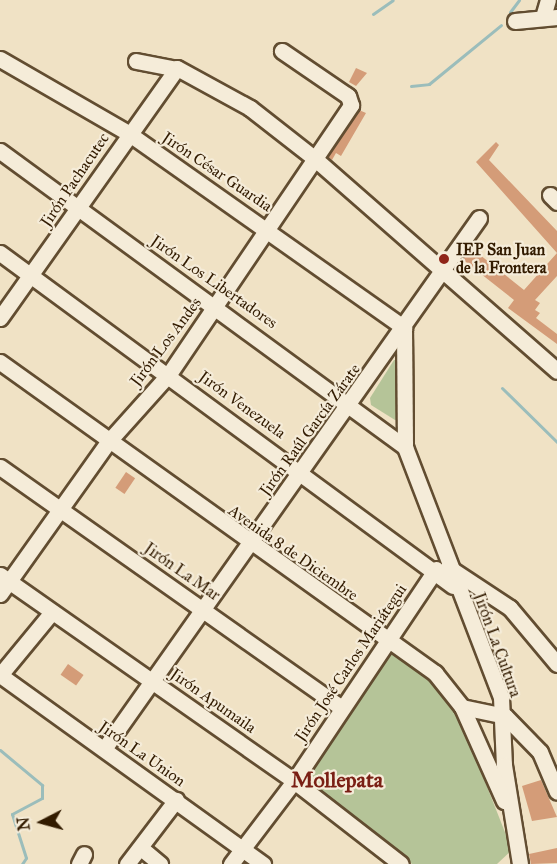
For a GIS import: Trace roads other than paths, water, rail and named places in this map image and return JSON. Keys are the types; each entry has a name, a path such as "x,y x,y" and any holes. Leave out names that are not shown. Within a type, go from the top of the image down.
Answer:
{"street":[{"path":"515,21 550,17 548,0"},
{"name":"Jirón Los Andes","path":"0,594 5,579 61,511 108,442 169,374 351,105 348,96 282,51"},
{"name":"Jirón César Guardia","path":"0,59 128,133 269,229 404,328"},
{"path":"136,61 177,68 250,108 314,158 557,371"},
{"name":"Jirón Pachacutec","path":"0,318 32,276 128,133 177,68"},
{"name":"Jirón Los Libertadores","path":"0,151 353,404 405,447"},
{"name":"Jirón Raúl García Zárate","path":"104,749 155,682 250,544 353,404 442,269 479,218"},
{"name":"Jirón Venezuela","path":"0,253 304,472 442,568 510,608 557,664"},
{"path":"404,328 405,447"},
{"name":"Avenida 8 de Diciembre","path":"0,362 250,544 435,674 462,707 512,817"},
{"name":"Jirón La Cultura","path":"405,447 442,568 459,592 501,697 514,861"},
{"name":"Jirón La Mar","path":"0,467 342,708"},
{"name":"Jirón José Carlos Mariátegui","path":"231,864 294,781 342,708 442,568"},
{"name":"Jirón Apumaila","path":"5,579 294,781 401,864"},
{"path":"0,675 52,612"},
{"name":"Jirón La Union","path":"0,675 263,864"},
{"path":"462,707 502,714 540,752 557,792"},
{"path":"127,864 176,800"},
{"path":"141,848 160,864"}],"waterway":[{"path":"373,14 393,0"},
{"path":"510,12 519,0"},
{"path":"411,86 429,84 501,25"},
{"path":"502,388 557,442"},
{"path":"0,750 42,785 42,798 12,814 26,858 22,864"}],"place":[{"name":"IEP San Juan de la Frontera","path":"444,259"}],"district":[{"name":"Mollepata","path":"337,780"}]}
